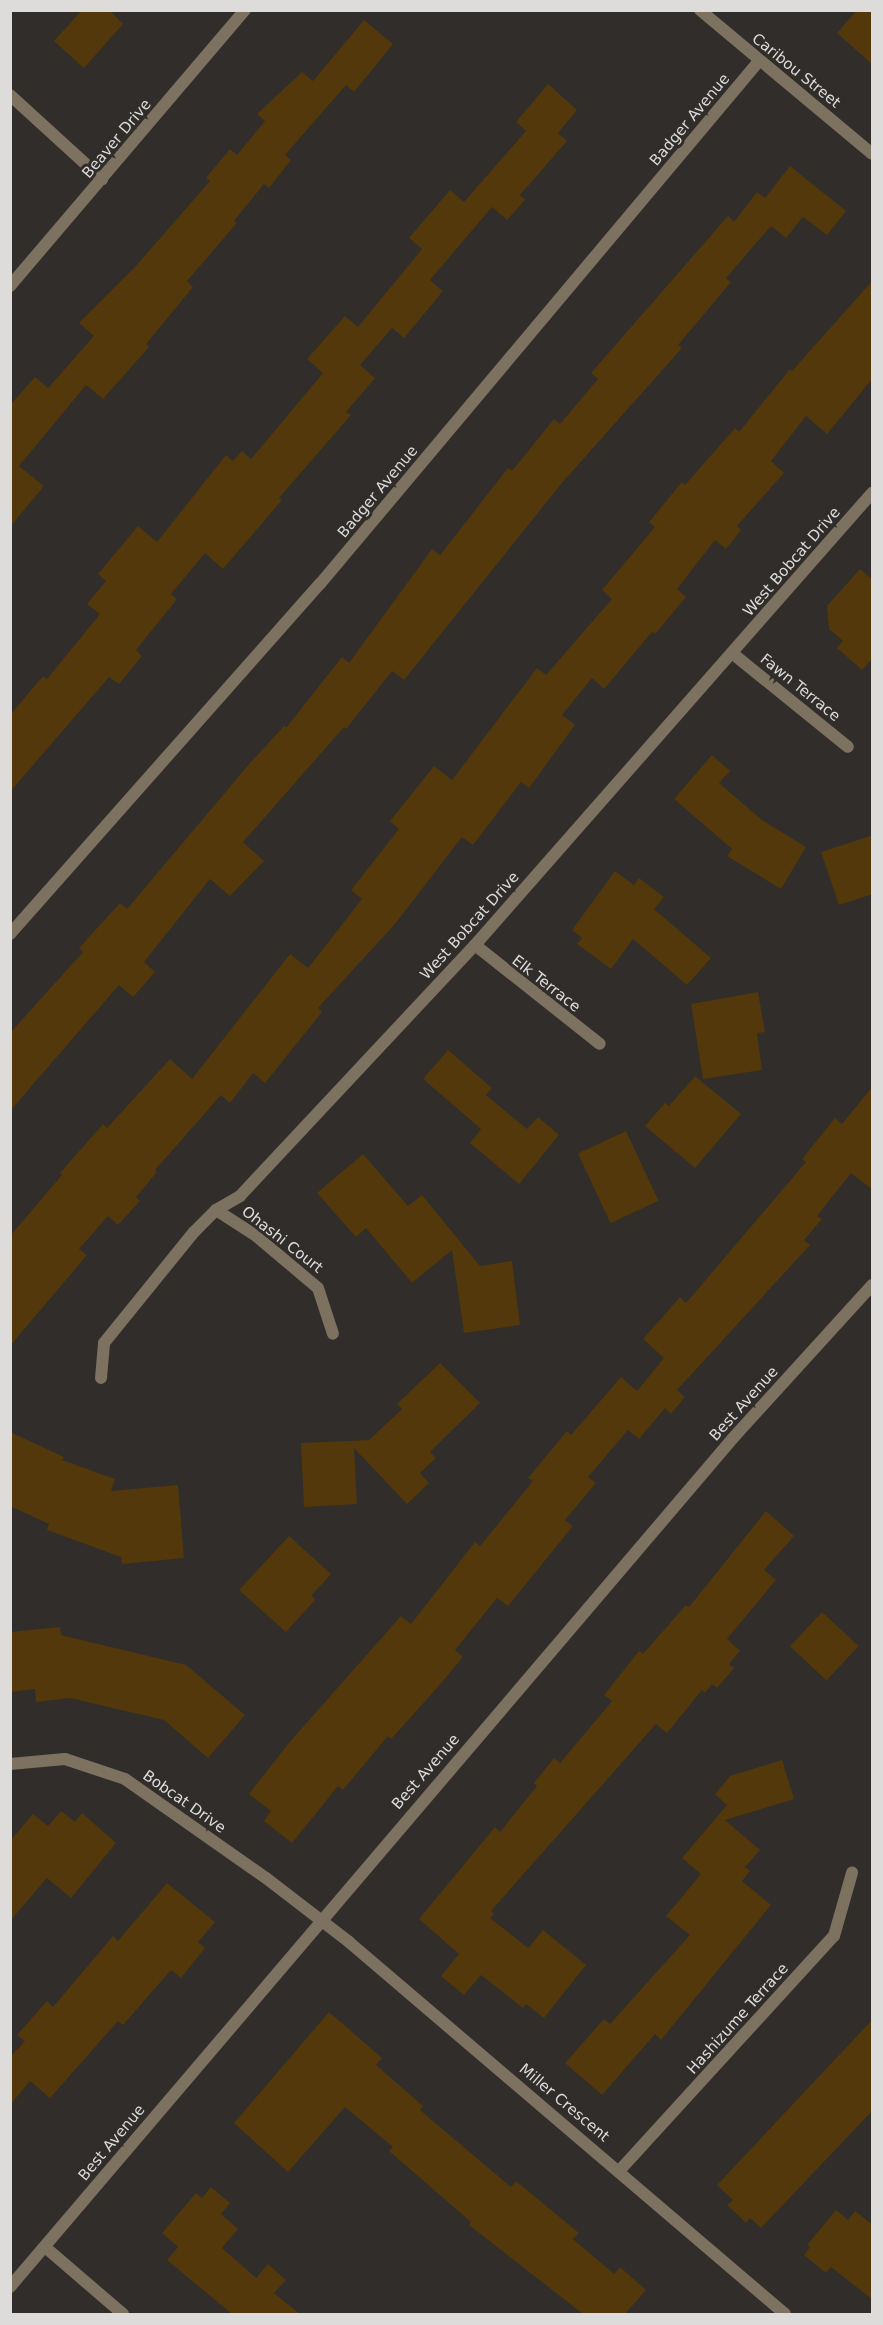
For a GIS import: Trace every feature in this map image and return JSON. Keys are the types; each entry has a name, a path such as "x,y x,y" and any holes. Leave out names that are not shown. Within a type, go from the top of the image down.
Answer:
{"street":[{"name":"Beaver Drive","path":"10,286 244,10"},
{"name":"Caribou Street","path":"700,10 873,154"},
{"name":"Badger Avenue","path":"10,934 320,584 759,61"},
{"path":"10,95 102,179"},
{"name":"West Bobcat Drive","path":"101,1378 104,1343 216,1210 240,1196 475,945 873,493"},
{"name":"Fawn Terrace","path":"732,653 848,747"},
{"name":"Elk Terrace","path":"475,945 600,1044"},
{"name":"Ohashi Court","path":"216,1210 255,1235 318,1288 333,1334"},
{"name":"Best Avenue","path":"10,2287 320,1919 733,1438 873,1285"},
{"name":"Bobcat Drive","path":"10,1764 65,1759 124,1779 320,1919"},
{"name":"Hashizume Terrace","path":"620,2170 834,1936 852,1873"},
{"name":"Miller Crescent","path":"320,1919 620,2170 785,2314"},
{"path":"45,2247 123,2314"}],"building":[{"path":"82,10 109,10 123,24 84,68 54,41"},
{"path":"857,10 873,10 873,65 837,33"},
{"path":"364,20 393,44 354,92 346,85 285,155 291,160 269,188 264,184 234,221 237,223 187,281 193,287 146,344 149,347 103,399 86,385 19,466 44,486 10,527 10,405 35,377 48,388 94,336 79,323 135,267 210,181 206,178 230,149 237,155 265,121 257,114 302,72 313,81"},
{"path":"548,84 577,110 558,133 567,141 520,195 525,200 507,220 492,207 430,280 443,291 404,338 392,328 360,365 375,378 346,412 351,415 279,498 282,500 223,569 205,553 171,594 177,599 136,650 142,656 119,684 109,677 10,792 10,715 43,676 47,679 100,614 87,604 106,581 98,574 138,526 157,542 226,455 233,461 242,451 251,459 323,373 307,359 345,316 358,327 422,249 409,238 450,190 464,202 526,131 516,122"},
{"path":"790,166 846,211 827,235 803,217 786,238 771,226 726,278 731,282 678,345 682,348 561,484 404,680 392,671 346,729 344,727 243,842 264,861 230,896 210,879 144,962 155,972 133,997 119,985 10,1111 10,1033 83,952 79,948 120,903 127,909 250,763 284,726 286,728 342,657 349,663 432,549 440,555 508,468 512,471 554,419 560,424 598,379 591,373 728,216 734,222 757,192 765,198"},
{"path":"873,280 873,378 827,434 806,416 771,461 784,473 737,526 741,530 726,549 715,540 677,589 686,597 655,634 652,632 604,689 592,678 562,715 575,725 529,788 521,782 473,845 462,837 395,924 318,1008 322,1012 265,1083 253,1073 230,1103 221,1095 155,1170 157,1172 136,1197 140,1201 118,1225 108,1216 79,1249 87,1255 10,1346 10,1236 62,1175 60,1173 103,1124 107,1128 170,1059 192,1079 290,954 308,968 362,899 351,890 399,829 390,821 434,766 452,780 537,668 546,675 612,599 602,590 655,527 649,522 682,482 685,485 735,428 739,432 790,369 792,371"},
{"path":"860,569 873,580 873,658 862,670 837,648 843,641 829,629 827,606"},
{"path":"712,755 730,771 719,783 762,820 806,847 781,889 727,856 732,849 674,799"},
{"path":"873,835 873,894 839,905 821,852"},
{"path":"615,871 634,885 639,878 664,897 654,909 711,958 687,985 633,939 611,969 577,944 582,938 572,930"},
{"path":"758,992 765,1032 757,1033 762,1070 703,1079 691,1004"},
{"path":"448,1050 492,1088 486,1095 527,1129 538,1117 559,1135 519,1184 470,1143 481,1129 423,1079"},
{"path":"695,1076 741,1114 695,1168 645,1126 665,1103 669,1106"},
{"path":"873,1086 873,1190 851,1173 817,1216 822,1219 804,1240 810,1245 677,1390 685,1397 671,1414 665,1408 639,1439 628,1430 588,1477 596,1483 565,1520 573,1526 508,1606 497,1598 455,1650 463,1657 438,1687 391,1739 388,1736 343,1790 338,1786 292,1843 264,1821 271,1811 249,1794 288,1744 401,1616 411,1624 475,1542 480,1546 533,1481 528,1478 567,1431 571,1435 621,1377 637,1391 664,1358 643,1339 680,1297 686,1303 806,1162 802,1159 835,1118 842,1124"},
{"path":"626,1131 659,1201 611,1223 578,1153"},
{"path":"363,1154 408,1206 422,1195 480,1266 512,1261 520,1325 464,1333 452,1250 412,1283 366,1228 356,1237 317,1193"},
{"path":"440,1363 480,1403 430,1452 436,1458 420,1473 429,1483 407,1504 354,1448 357,1504 304,1507 301,1443 369,1440 402,1409 397,1404"},
{"path":"10,1432 64,1457 62,1460 115,1479 111,1491 178,1485 184,1558 122,1564 121,1557 47,1530 49,1524 10,1506"},
{"path":"766,1511 794,1536 764,1570 776,1580 727,1639 740,1651 729,1664 734,1668 717,1688 712,1684 705,1693 702,1690 667,1733 656,1724 491,1911 494,1914 490,1918 528,1948 543,1930 586,1965 544,2018 526,2004 523,2008 481,1975 464,1995 441,1976 459,1954 419,1919 495,1827 500,1832 537,1786 534,1783 554,1758 560,1763 612,1701 604,1695 639,1651 643,1654 686,1605 689,1607"},
{"path":"289,1536 331,1574 312,1595 315,1600 286,1632 239,1590"},
{"path":"822,1612 859,1646 827,1680 790,1646"},
{"path":"60,1627 61,1635 186,1665 245,1715 208,1758 164,1720 70,1698 36,1702 35,1689 10,1692 10,1632"},
{"path":"782,1760 794,1799 725,1820 760,1850 745,1867 750,1871 742,1881 771,1905 661,2040 655,2034 602,2095 565,2063 604,2019 610,2024 690,1935 666,1916 701,1874 682,1858 727,1805 715,1794 730,1776"},
{"path":"61,1811 75,1822 82,1813 116,1843 71,1898 47,1878 10,1921 10,1841 33,1814 48,1826"},
{"path":"167,1883 215,1922 198,1942 205,1948 181,1978 171,1970 123,2025 118,2021 50,2098 30,2081 10,2105 10,2057 25,2041 17,2035 47,2001 53,2007 113,1936 118,1941"},
{"path":"329,2012 382,2058 376,2065 423,2106 420,2110 511,2187 516,2181 579,2233 573,2239 614,2274 620,2267 646,2290 625,2314 583,2314 469,2225 471,2222 389,2151 393,2147 345,2107 288,2172 234,2123"},
{"path":"873,2019 873,2110 761,2228 750,2218 746,2223 727,2205 733,2200 717,2185"},
{"path":"211,2187 230,2203 221,2214 238,2229 222,2248 256,2278 268,2264 286,2280 274,2293 300,2314 232,2314 167,2260 178,2247 162,2233 196,2193 202,2198"},
{"path":"836,2210 848,2220 855,2211 873,2225 873,2300 831,2267 826,2273 804,2255 810,2247 807,2245"}]}
